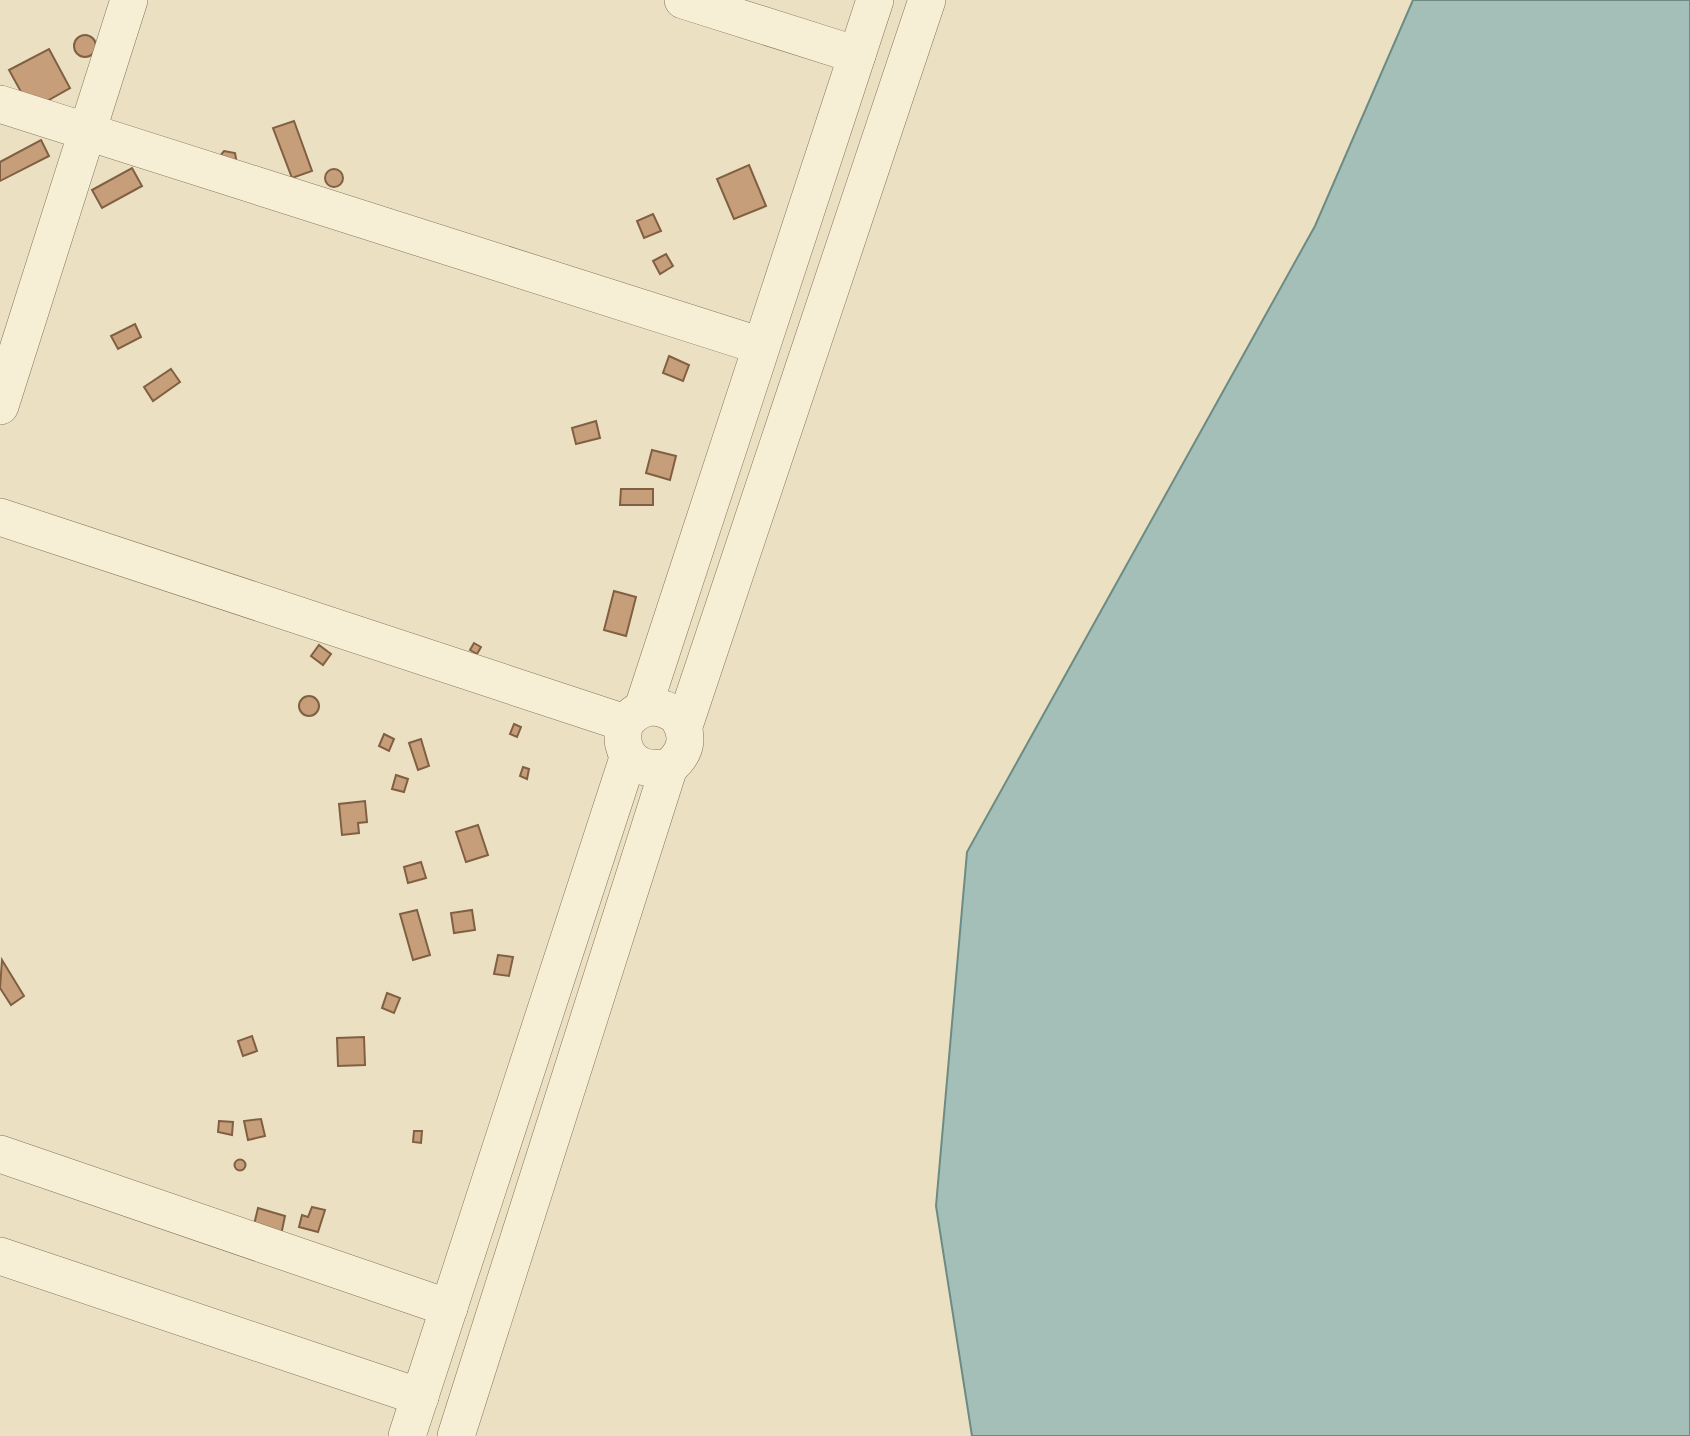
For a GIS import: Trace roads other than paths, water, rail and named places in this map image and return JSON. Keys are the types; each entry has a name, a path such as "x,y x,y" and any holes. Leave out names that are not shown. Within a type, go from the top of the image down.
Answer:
{"street":[{"path":"0,406 128,0"},
{"path":"683,0 857,55"},
{"path":"407,1436 632,730 875,0"},
{"path":"457,1436 669,767 684,750 684,726 927,0"},
{"path":"0,104 761,346"},
{"path":"0,517 632,730"},
{"path":"632,730 655,706 667,709 684,726"},
{"path":"632,730 639,767 654,771 669,767"},
{"path":"0,1154 449,1308"},
{"path":"0,1256 420,1397"}],"water":[{"path":"1413,0 1690,0 1690,1436 972,1436 936,1206 967,852 1315,226"}]}
